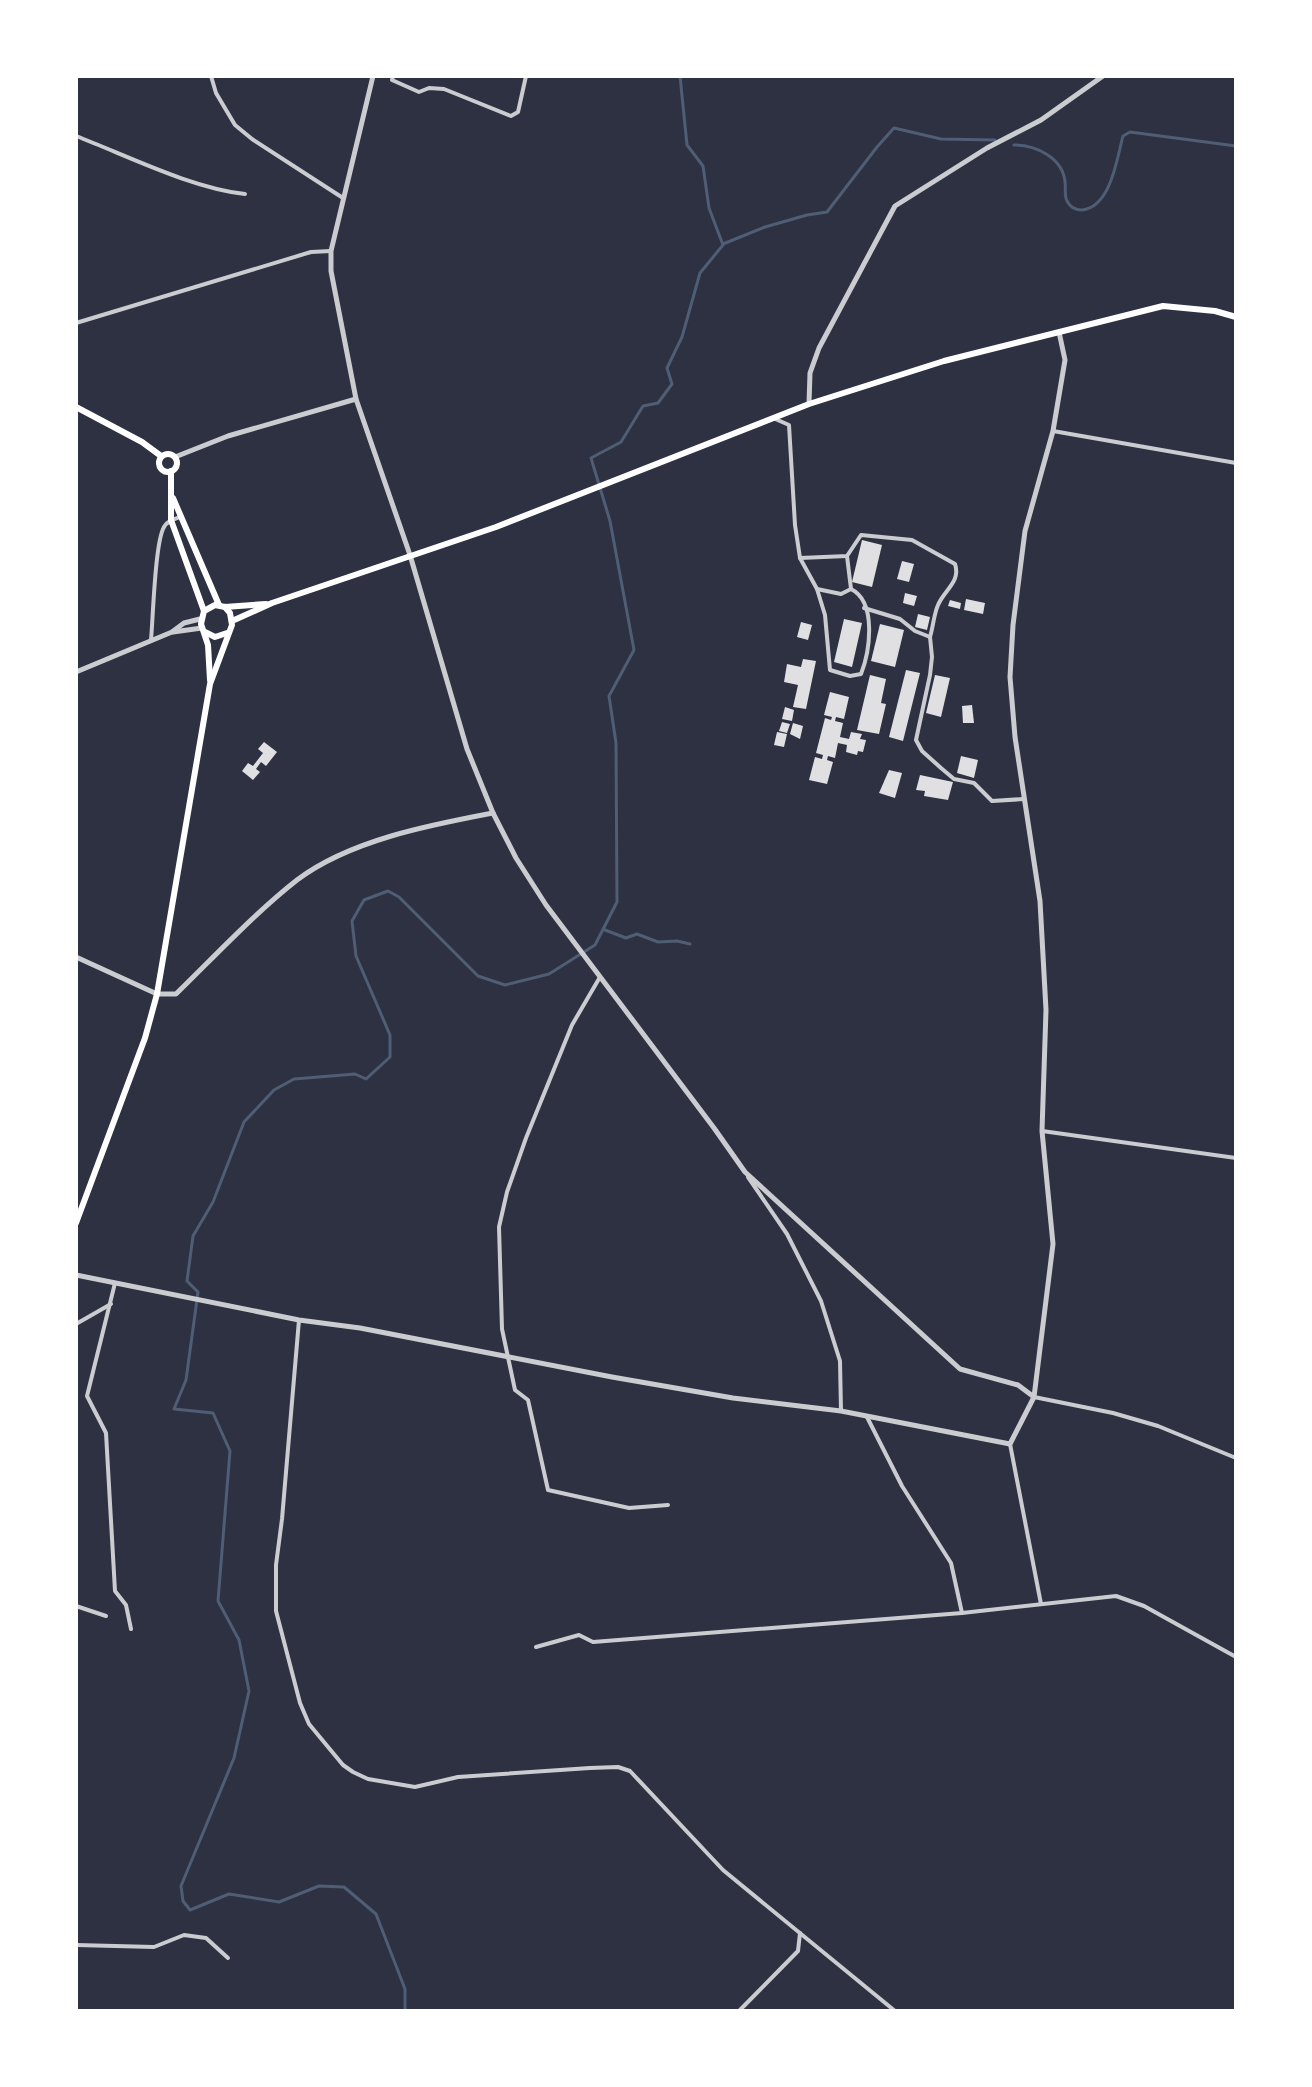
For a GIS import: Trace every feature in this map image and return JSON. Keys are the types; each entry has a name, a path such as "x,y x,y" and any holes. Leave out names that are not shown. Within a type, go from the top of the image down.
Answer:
{"main road":[{"path":"232,621 272,603 496,527 809,404 944,361 1163,306 1215,311 1236,317"},
{"path":"76,407 142,442 161,456"},
{"path":"169,453 175,457 177,464 171,471 160,468 161,456 169,453"},
{"path":"171,471 171,520 204,611"},
{"path":"173,498 192,545 232,621 210,684"},
{"path":"181,548 192,545"},
{"path":"76,1223 145,1038 157,994 210,684 210,657 200,619 211,606 272,603"},
{"path":"204,630 215,637 229,631"}],"street":[{"path":"211,76 216,93 235,125 344,199"},
{"path":"373,76 331,251 331,271 356,399 410,555 467,749 493,813 531,882 714,1128 787,1234 821,1301 840,1361 841,1411"},
{"path":"393,76 392,80 406,88 419,92 429,88 444,89 511,116 518,112 526,76"},
{"path":"809,404 810,373 819,348 895,206 987,148 1067,103 1103,76"},
{"path":"76,136 225,192 245,194"},
{"path":"76,323 311,252 331,251"},
{"path":"1041,1604 1010,1444 1034,1397 1053,1244 1042,1131 1046,1010 1040,901 1010,677 1025,531 1053,431 1065,360 1059,332"},
{"path":"175,457 228,436 356,399"},
{"path":"773,418 789,425 800,558 817,589 825,615 830,670 850,676 861,674 871,637 864,608 857,592 851,589"},
{"path":"1053,431 1236,463"},
{"path":"151,640 163,527 171,520 182,517"},
{"path":"851,589 847,556 861,535 912,540 955,564 955,580 937,605 930,637 930,675 916,740 922,751 954,779 974,783 992,801 1024,799"},
{"path":"800,558 847,556"},
{"path":"817,589 841,594 851,589"},
{"path":"864,608 900,619 915,631 930,637"},
{"path":"76,672 172,632 184,623 200,619"},
{"path":"172,632 204,630"},
{"path":"76,957 157,994 176,994 298,879 341,855 424,826 493,813"},
{"path":"600,977 572,1025 507,1192 499,1227 502,1329 515,1390 528,1400 548,1490 629,1508 668,1505"},
{"path":"1042,1131 1236,1158"},
{"path":"745,1172 960,1369 1018,1385 1034,1397 1113,1413 1158,1426 1236,1458"},
{"path":"76,1275 299,1320 360,1328 718,1395 841,1411 1010,1444"},
{"path":"115,1283 87,1396 106,1433 115,1591 126,1605 131,1629"},
{"path":"76,1324 111,1304"},
{"path":"299,1320 293,1412 276,1565 276,1611 300,1703 309,1724 343,1765 368,1779 415,1787 458,1777 618,1767 630,1771 723,1870 895,2011"},
{"path":"867,1417 902,1486 951,1563 962,1613"},
{"path":"536,1647 579,1635 593,1642 962,1613 1116,1596 1130,1600 1236,1657"},
{"path":"76,1606 106,1616"},
{"path":"739,2011 798,1951 800,1933"},
{"path":"76,1945 154,1947 184,1935 206,1938 228,1958"}],"building":[{"path":"862,540 882,545 872,587 852,582"},
{"path":"902,561 914,564 909,582 897,579"},
{"path":"905,593 917,596 914,606 903,603"},
{"path":"966,599 985,603 983,614 964,610"},
{"path":"950,600 961,603 960,609 948,606"},
{"path":"918,614 930,617 927,630 915,627"},
{"path":"844,619 862,623 852,667 834,662"},
{"path":"801,622 812,625 808,640 797,637"},
{"path":"880,624 904,630 895,667 871,661"},
{"path":"803,659 816,661 806,709 793,707 798,685 784,682 787,664 801,667"},
{"path":"906,670 920,673 903,741 889,737"},
{"path":"870,675 886,679 881,703 886,704 879,734 857,730"},
{"path":"935,675 950,678 941,717 926,713"},
{"path":"830,692 849,697 844,719 836,717 835,721 843,723 840,737 849,739 851,732 862,734 860,739 866,740 863,752 858,751 857,755 846,752 847,745 838,743 835,758 828,756 827,760 833,762 827,784 809,780 815,757 822,759 823,755 816,753 825,718 831,720 832,717 824,715"},
{"path":"972,705 974,723 963,723 962,706"},
{"path":"785,707 794,710 792,721 782,719"},
{"path":"782,722 790,724 787,733 779,731"},
{"path":"793,723 803,726 800,739 790,734"},
{"path":"777,732 787,734 784,747 774,745"},
{"path":"264,742 277,752 266,766 261,762 256,769 260,772 253,780 242,771 248,763 253,766 263,753 258,749"},
{"path":"961,756 978,760 974,778 957,773"},
{"path":"889,770 902,773 895,798 879,793"},
{"path":"920,775 953,782 948,800 924,796 925,791 916,790"}],"waterway":[{"path":"405,2011 405,1989 376,1914 344,1887 319,1886 279,1902 229,1894 190,1910 183,1901 181,1886 234,1758 249,1691 239,1640 218,1601 230,1451 213,1413 174,1409 186,1380 198,1292 187,1281 193,1236 213,1202 244,1122 274,1090 294,1079 355,1074 366,1079 390,1057 390,1035 356,956 352,921 364,900 388,891 399,897 478,976 505,985 549,974 595,945 617,902 616,743 609,696 634,650 610,521 591,458 621,442 643,406 658,403 672,384 667,368 682,337 700,273 723,245 709,208 703,166 687,145 680,76"},
{"path":"723,244 765,227 827,212 894,128 941,139 995,140"},
{"path":"1014,145 1031,147 1054,160 1063,174 1067,201 1073,208 1082,210 1092,207 1106,191 1123,136 1130,132 1236,146"},
{"path":"605,930 626,938 637,934 658,942 690,944"}]}
